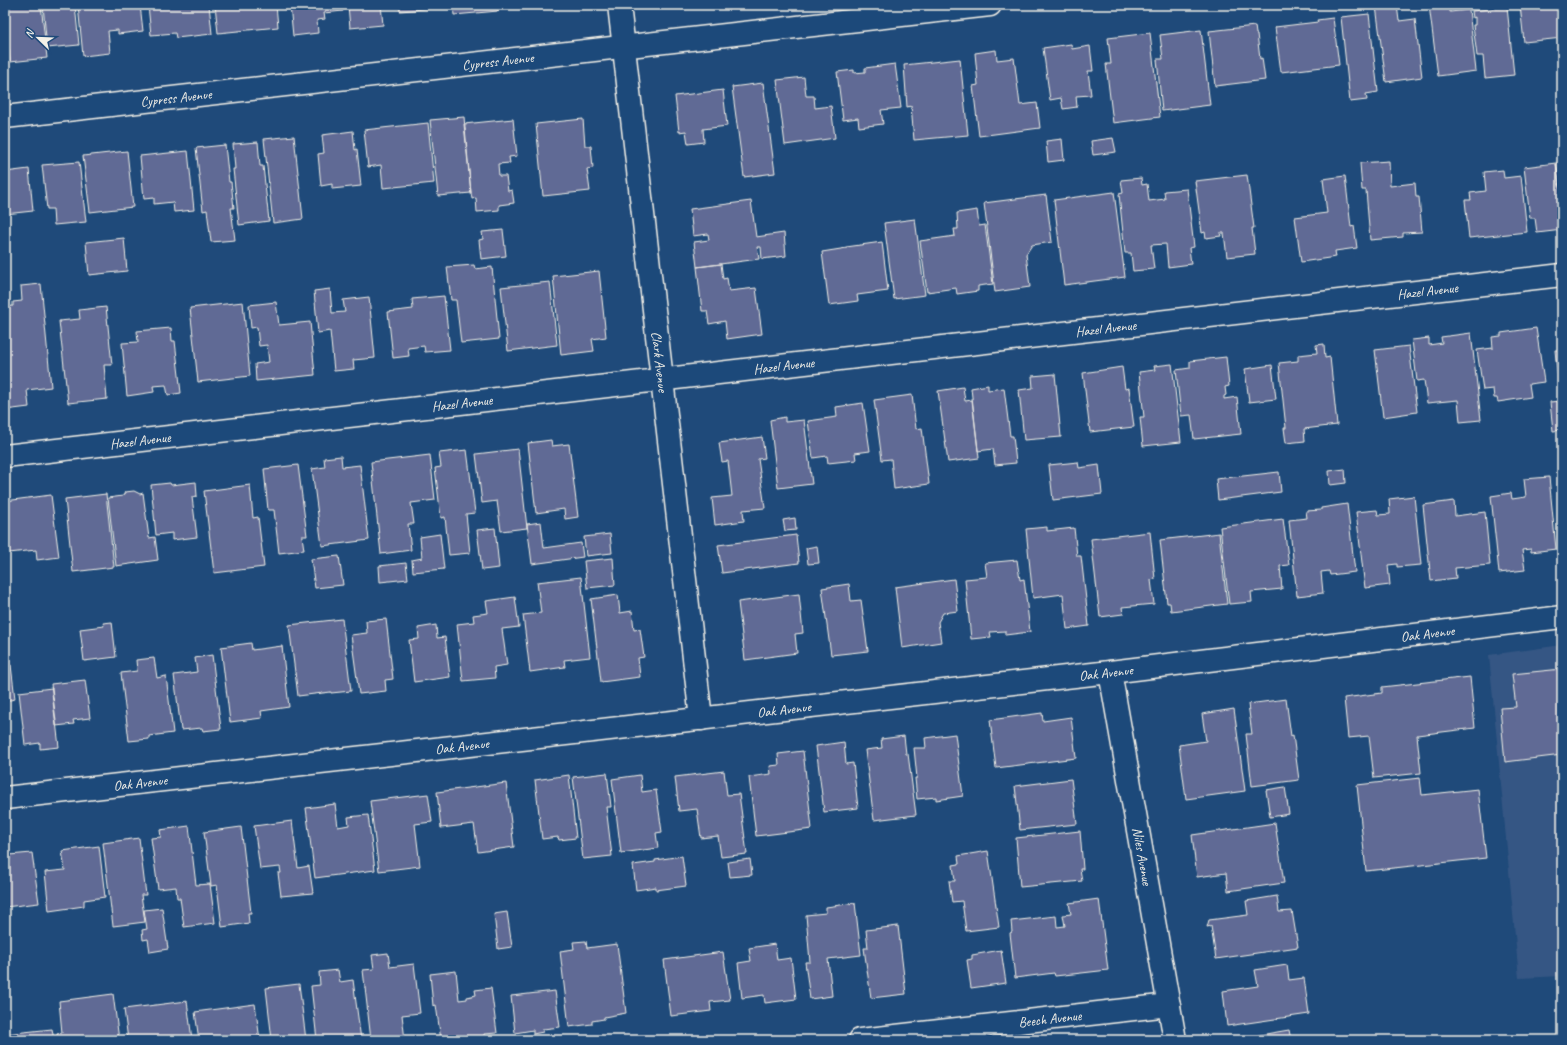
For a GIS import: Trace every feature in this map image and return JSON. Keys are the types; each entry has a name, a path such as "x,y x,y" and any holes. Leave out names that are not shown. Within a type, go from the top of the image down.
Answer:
{"street":[{"name":"Clark Avenue","path":"619,5 701,719"},
{"name":"Cypress Avenue","path":"5,117 990,5"},
{"name":"Hazel Avenue","path":"5,456 1562,275"},
{"name":"Oak Avenue","path":"5,798 1110,672 1562,617"},
{"name":"Niles Avenue","path":"1110,672 1175,1040"},
{"name":"Beech Avenue","path":"860,1040 1169,1005"}],"shaded area":[{"path":"1562,645 1562,976 1519,978 1489,655"}],"building":[{"path":"5,5 41,5 47,58 10,62 9,49 5,49"},
{"path":"43,5 75,5 79,45 47,48"},
{"path":"78,5 140,5 143,31 118,34 118,30 108,31 110,53 83,56"},
{"path":"148,5 209,5 212,34 176,38 175,33 151,35"},
{"path":"215,5 276,5 278,27 218,33"},
{"path":"290,5 343,5 343,11 324,13 325,19 317,20 318,33 293,36"},
{"path":"348,5 381,5 383,25 350,28"},
{"path":"399,5 437,5 437,8 400,11"},
{"path":"453,5 497,5 498,11 454,15"},
{"path":"1397,5 1399,21 1415,19 1422,77 1386,82 1376,6"},
{"path":"1429,5 1449,5 1450,12 1469,10 1476,71 1438,76"},
{"path":"1520,5 1559,5 1562,38 1524,42"},
{"path":"1507,7 1514,75 1485,78 1483,56 1477,56 1473,25 1475,25 1475,17 1473,18 1472,11"},
{"path":"1369,14 1378,92 1366,94 1367,100 1350,102 1341,17"},
{"path":"1333,18 1339,65 1281,72 1275,27 1318,22 1317,20"},
{"path":"1255,26 1265,80 1215,86 1209,31"},
{"path":"1201,30 1210,105 1162,111 1157,59 1163,59 1160,35"},
{"path":"1150,33 1160,117 1113,123 1106,64 1111,64 1108,38"},
{"path":"1071,44 1072,49 1090,46 1093,71 1088,71 1091,95 1076,96 1077,107 1063,109 1061,98 1050,100 1043,48"},
{"path":"996,50 997,60 1014,58 1020,105 1037,103 1040,128 979,136 973,86 978,85 975,53"},
{"path":"960,59 968,135 914,140 911,106 907,107 904,65"},
{"path":"895,64 901,108 881,110 883,124 859,127 858,118 843,120 837,72 854,70 854,73 865,72 865,68"},
{"path":"804,77 806,96 814,96 815,108 831,106 835,138 785,145 777,80"},
{"path":"763,83 775,173 744,177 732,87"},
{"path":"723,90 727,126 703,129 704,142 688,144 686,131 679,132 675,96"},
{"path":"464,117 471,193 438,196 430,120"},
{"path":"513,119 517,156 509,157 510,163 498,164 499,176 506,176 508,191 512,190 514,203 499,205 499,210 477,212 476,198 472,199 471,193 464,124"},
{"path":"583,119 585,146 591,146 593,168 587,169 590,191 543,196 536,124"},
{"path":"428,123 434,183 383,188 381,165 368,167 364,130"},
{"path":"353,131 355,150 357,149 361,186 332,189 332,184 321,186 318,154 324,153 322,135"},
{"path":"294,136 303,219 273,223 264,139"},
{"path":"1113,138 1116,152 1093,155 1091,141"},
{"path":"1062,139 1064,160 1048,162 1046,141"},
{"path":"258,142 260,166 263,166 269,221 239,225 233,169 235,169 233,144"},
{"path":"225,145 229,182 231,182 234,208 231,208 235,240 211,242 207,210 203,211 196,148"},
{"path":"127,151 133,207 90,212 83,156"},
{"path":"188,151 194,210 174,212 173,202 154,204 154,198 144,199 140,156"},
{"path":"1389,161 1390,186 1415,183 1416,197 1419,197 1422,232 1403,233 1403,237 1370,240 1366,190 1362,190 1360,163"},
{"path":"79,162 86,222 54,225 53,209 47,209 42,165"},
{"path":"1562,162 1562,208 1556,163"},
{"path":"1556,163 1562,208 1562,230 1537,233 1535,218 1530,218 1524,167"},
{"path":"29,169 33,211 5,214 5,172"},
{"path":"1503,170 1504,178 1521,176 1527,232 1469,238 1465,200 1471,200 1470,193 1486,191 1484,172"},
{"path":"1247,175 1254,228 1252,228 1255,254 1227,257 1224,233 1220,233 1221,236 1206,238 1205,232 1202,233 1195,181"},
{"path":"1345,176 1351,227 1354,226 1357,248 1335,251 1336,257 1301,262 1295,217 1327,213 1323,179"},
{"path":"1141,178 1142,185 1147,184 1149,201 1165,199 1164,191 1187,189 1194,247 1189,248 1191,264 1168,267 1166,244 1151,245 1154,269 1133,271 1131,253 1125,253 1119,194 1123,193 1121,180"},
{"path":"1114,192 1125,277 1064,285 1054,200"},
{"path":"1046,195 1052,242 1032,245 1026,254 1030,287 995,292 984,203"},
{"path":"751,201 756,237 784,233 786,256 762,259 761,247 757,247 759,259 697,267 694,242 709,240 708,234 693,236 690,209"},
{"path":"977,210 979,226 985,225 993,284 978,286 978,291 957,294 956,288 927,292 920,241 955,236 954,229 958,229 957,213"},
{"path":"915,219 925,295 894,299 884,223"},
{"path":"503,230 506,256 481,259 479,240 483,239 482,232"},
{"path":"124,238 127,271 89,275 86,242"},
{"path":"882,242 888,291 857,295 858,301 829,305 822,252"},
{"path":"721,264 723,279 727,278 729,291 756,288 762,334 727,339 725,321 709,324 707,311 702,311 697,267"},
{"path":"474,265 475,269 492,267 499,339 461,343 456,300 451,300 447,267"},
{"path":"599,271 606,337 592,339 594,351 561,355 553,276"},
{"path":"550,282 557,345 508,351 501,287"},
{"path":"41,284 51,387 27,390 29,407 5,410 5,307 13,306 13,302 22,301 21,286"},
{"path":"330,289 332,313 345,312 343,300 369,297 375,358 353,360 354,369 334,371 330,331 318,333 314,291"},
{"path":"444,296 450,350 425,352 424,346 408,348 409,356 393,358 388,312 413,309 412,299"},
{"path":"243,302 250,376 198,382 190,308"},
{"path":"276,302 279,325 310,322 315,375 256,381 255,364 269,362 267,345 259,346 257,327 251,328 249,305"},
{"path":"106,307 112,365 104,365 107,399 68,403 59,321 80,319 79,310"},
{"path":"171,328 172,341 175,341 181,393 168,395 166,385 153,386 154,392 127,396 122,343 138,342 137,331"},
{"path":"1536,328 1544,382 1529,384 1531,397 1498,402 1497,398 1494,398 1493,389 1483,390 1477,350 1493,348 1492,337 1501,336 1501,333"},
{"path":"1471,333 1481,420 1460,422 1458,400 1427,403 1424,380 1417,381 1412,340 1429,338 1429,345 1442,343 1441,337"},
{"path":"1324,344 1325,358 1330,357 1337,425 1304,429 1305,441 1286,443 1284,428 1286,428 1279,363 1298,361 1298,355 1317,353 1316,345"},
{"path":"1409,346 1417,412 1383,417 1375,350"},
{"path":"1555,350 1562,350 1562,430 1553,431 1550,402 1560,401"},
{"path":"1226,357 1229,386 1225,387 1226,395 1224,396 1224,399 1237,397 1241,434 1194,439 1191,415 1181,416 1176,370 1190,368 1190,361"},
{"path":"1172,364 1181,442 1143,446 1140,417 1144,417 1139,372 1155,370 1154,366"},
{"path":"1272,365 1276,399 1249,402 1245,369"},
{"path":"1122,367 1125,389 1129,388 1134,427 1090,432 1083,373"},
{"path":"1055,374 1061,437 1024,440 1019,390 1033,388 1032,376"},
{"path":"988,385 988,390 1004,388 1010,436 1013,436 1016,463 995,465 993,449 978,451 971,388"},
{"path":"963,387 965,401 972,400 979,458 948,462 938,391"},
{"path":"912,395 916,429 922,428 929,484 894,489 891,459 882,460 874,400"},
{"path":"863,403 870,451 855,453 856,460 828,463 827,456 813,458 808,421 837,417 836,407"},
{"path":"785,417 785,422 804,420 812,484 778,488 770,420"},
{"path":"762,437 765,458 758,459 765,508 743,510 744,521 715,525 712,498 732,496 728,461 722,462 719,443"},
{"path":"551,440 552,446 569,444 578,517 565,519 564,509 536,513 528,443"},
{"path":"518,449 527,528 501,531 497,501 482,503 476,454"},
{"path":"467,450 475,513 466,514 470,553 449,555 445,517 441,518 435,468 441,467 439,453"},
{"path":"430,455 435,500 411,503 414,524 408,524 411,550 381,554 371,462"},
{"path":"341,456 342,467 360,465 369,540 322,546 312,469 325,467 324,458"},
{"path":"1078,462 1079,468 1099,465 1102,494 1053,500 1049,465"},
{"path":"298,465 307,536 302,536 304,550 279,553 274,510 268,510 264,469"},
{"path":"1345,469 1346,483 1330,485 1329,471"},
{"path":"1279,472 1281,492 1218,500 1216,479"},
{"path":"1549,477 1556,549 1531,552 1531,549 1522,550 1525,570 1499,573 1491,496 1511,493 1512,499 1526,497 1524,479"},
{"path":"196,482 197,496 192,497 197,537 172,540 172,533 156,535 151,485 170,483 171,485"},
{"path":"250,485 253,518 258,517 264,567 214,573 204,491"},
{"path":"134,491 140,494 143,493 149,538 155,537 158,560 116,566 108,498 123,496 125,492"},
{"path":"106,494 114,567 73,572 65,499"},
{"path":"51,495 59,557 37,560 36,550 9,553 5,521 5,501"},
{"path":"1414,496 1421,565 1397,567 1397,564 1388,565 1390,585 1365,588 1356,512 1377,510 1378,515 1390,514 1389,499"},
{"path":"1454,501 1455,516 1485,512 1490,565 1455,568 1456,578 1431,581 1423,505"},
{"path":"1347,504 1355,572 1330,575 1329,571 1321,572 1323,593 1297,596 1289,520 1307,518 1306,511 1321,510 1321,508"},
{"path":"795,518 796,530 785,531 783,520"},
{"path":"1283,519 1289,565 1280,566 1282,589 1251,592 1252,602 1229,604 1220,527"},
{"path":"541,522 544,548 581,543 583,557 532,564 527,524"},
{"path":"1047,527 1047,531 1074,528 1077,556 1081,556 1089,626 1067,629 1063,594 1033,598 1026,529"},
{"path":"495,528 499,568 482,570 477,530"},
{"path":"1150,532 1155,579 1151,580 1154,604 1122,607 1123,614 1100,617 1091,539"},
{"path":"1219,533 1227,604 1171,611 1170,603 1167,603 1160,540"},
{"path":"440,534 444,569 413,572 412,560 422,558 420,537"},
{"path":"610,534 612,553 586,556 584,537"},
{"path":"796,535 799,563 722,573 718,545"},
{"path":"817,546 819,563 808,564 806,548"},
{"path":"339,556 343,585 315,588 311,559"},
{"path":"613,558 615,585 587,588 584,561"},
{"path":"1017,560 1020,580 1024,579 1030,632 1005,635 1005,631 990,632 991,637 971,639 965,579 987,577 985,563"},
{"path":"406,563 408,579 380,582 379,566"},
{"path":"581,577 590,657 564,660 565,667 530,672 523,615 541,613 537,582"},
{"path":"954,579 958,611 943,613 938,622 941,642 902,648 895,587"},
{"path":"849,584 851,601 861,600 868,651 831,655 822,588"},
{"path":"799,594 803,633 795,634 797,653 745,660 738,602"},
{"path":"618,595 620,613 632,611 634,630 640,629 644,657 638,658 640,677 601,682 591,599"},
{"path":"515,597 519,627 502,629 507,665 494,667 495,678 463,681 457,624 474,622 473,615 488,613 486,601"},
{"path":"342,619 351,691 298,696 289,625"},
{"path":"386,619 393,679 385,680 386,691 359,694 351,635 367,633 366,621"},
{"path":"112,622 116,657 84,661 80,629 104,626 103,623"},
{"path":"436,625 437,638 445,637 450,677 414,682 409,640 419,639 418,628"},
{"path":"251,643 252,650 282,646 289,707 261,711 262,718 230,722 221,647"},
{"path":"212,655 221,729 203,731 202,728 181,730 174,675 197,672 195,658"},
{"path":"154,658 157,678 166,676 173,733 149,736 149,739 129,741 121,673 137,671 136,660"},
{"path":"11,665 15,699 5,701 5,666"},
{"path":"1562,669 1562,755 1505,762 1500,708 1516,707 1512,674"},
{"path":"1470,677 1475,728 1417,735 1421,773 1374,778 1369,736 1348,738 1344,698 1382,693 1382,687"},
{"path":"85,680 90,718 73,720 74,724 56,726 51,684"},
{"path":"52,688 59,747 40,749 40,743 25,745 19,692"},
{"path":"1286,699 1291,736 1293,735 1299,780 1252,786 1246,734 1252,734 1248,704"},
{"path":"1234,709 1245,791 1186,799 1179,745 1206,741 1202,714"},
{"path":"1042,713 1043,721 1071,717 1076,758 996,768 990,720"},
{"path":"955,734 963,796 936,800 936,797 917,799 915,778 917,778 914,748 926,748 925,738"},
{"path":"904,736 906,754 908,754 916,815 874,820 865,750 882,748 881,739"},
{"path":"844,742 846,764 853,763 858,808 824,812 816,746"},
{"path":"803,751 812,829 756,836 749,777 771,774 770,766 779,765 778,754"},
{"path":"724,771 727,795 739,794 747,854 721,857 718,836 701,838 697,809 679,811 675,777"},
{"path":"607,773 611,807 606,807 612,856 583,859 573,777"},
{"path":"569,775 576,838 559,840 558,837 542,839 535,780"},
{"path":"640,775 642,792 656,790 662,832 656,833 658,848 621,853 612,779"},
{"path":"1420,778 1422,795 1478,789 1486,858 1366,871 1357,785"},
{"path":"1071,779 1077,824 1020,830 1015,786"},
{"path":"506,783 514,847 478,852 474,824 441,828 437,792"},
{"path":"1285,787 1289,814 1270,817 1266,790"},
{"path":"428,794 432,822 415,824 420,866 379,871 370,801"},
{"path":"335,804 338,827 349,825 348,817 368,815 375,870 315,878 306,808"},
{"path":"292,821 298,868 309,866 313,893 281,896 278,873 281,873 280,867 260,869 254,826"},
{"path":"1275,823 1284,883 1228,891 1226,873 1197,877 1192,835"},
{"path":"189,826 196,885 210,884 215,923 184,927 180,898 177,898 176,887 158,889 151,838 161,837 160,830"},
{"path":"241,827 251,913 248,913 249,923 222,927 217,885 211,886 204,832"},
{"path":"1080,831 1083,869 1080,869 1082,881 1020,887 1016,838"},
{"path":"139,838 146,895 141,895 145,922 113,926 103,843"},
{"path":"99,846 105,897 84,900 84,906 49,911 45,872 65,870 62,851"},
{"path":"988,851 999,927 966,931 962,901 952,902 949,881 955,881 953,865 959,864 958,856"},
{"path":"32,853 39,903 5,907 5,860 10,859 9,855"},
{"path":"682,856 686,886 656,890 656,887 636,890 633,865"},
{"path":"750,859 752,875 730,877 728,862"},
{"path":"1277,896 1279,912 1292,911 1298,947 1216,959 1211,926 1207,927 1209,920 1248,915 1246,901"},
{"path":"1099,899 1108,970 1055,976 1054,973 1015,978 1010,933 1012,932 1011,921 1056,916 1057,927 1065,926 1063,915 1071,914 1069,903"},
{"path":"855,903 861,955 828,959 832,996 810,999 805,962 810,962 806,915 826,913 826,907"},
{"path":"162,908 168,949 150,952 148,939 143,940 142,930 147,929 144,910"},
{"path":"507,912 512,947 498,949 494,914"},
{"path":"898,926 906,994 871,998 864,948 868,948 866,930"},
{"path":"586,941 587,948 617,944 626,1013 604,1017 604,1019 592,1021 592,1024 569,1027 560,951 574,949 573,942"},
{"path":"775,944 777,960 791,958 796,999 765,1003 764,995 742,998 738,963 751,961 749,948"},
{"path":"1001,950 1006,983 971,988 967,960 972,959 972,955"},
{"path":"723,952 730,1000 710,1002 711,1011 671,1016 664,960"},
{"path":"388,953 390,967 414,964 420,1013 402,1015 405,1040 371,1040 363,970 374,969 372,955"},
{"path":"1287,965 1289,980 1304,978 1309,1014 1227,1026 1223,991 1258,986 1255,970"},
{"path":"338,970 340,982 353,980 361,1040 317,1040 311,986 320,985 319,972"},
{"path":"456,971 459,1000 467,999 467,997 476,995 475,990 491,988 497,1033 484,1034 484,1037 465,1039 465,1037 441,1040 436,1005 433,1006 430,974"},
{"path":"299,984 306,1040 272,1040 266,988"},
{"path":"555,991 560,1027 543,1029 543,1032 533,1034 533,1030 515,1033 511,996"},
{"path":"113,994 119,1040 58,1040 57,1034 62,1033 59,1001"},
{"path":"187,1001 192,1040 128,1040 124,1009"},
{"path":"255,1004 260,1040 199,1040 195,1012"},
{"path":"52,1029 54,1040 5,1040 5,1034"},
{"path":"1289,1030 1291,1040 1231,1040"}]}
